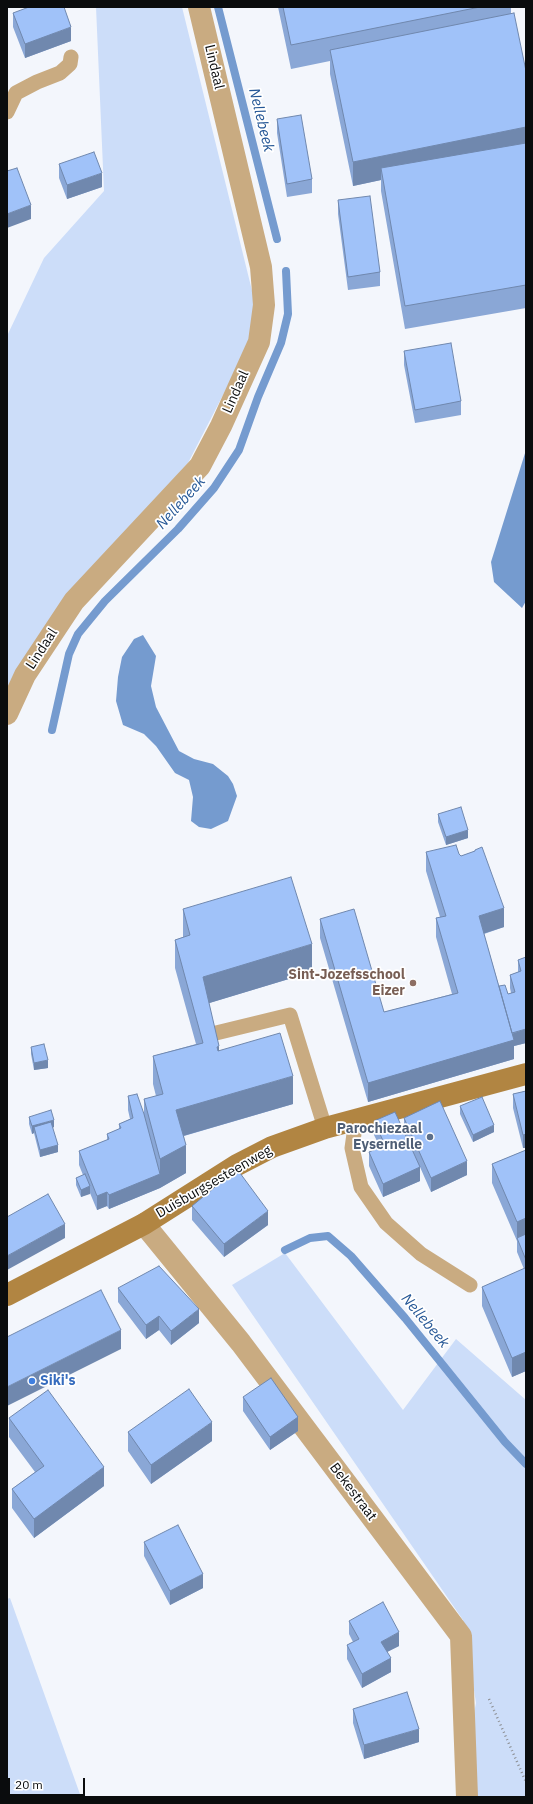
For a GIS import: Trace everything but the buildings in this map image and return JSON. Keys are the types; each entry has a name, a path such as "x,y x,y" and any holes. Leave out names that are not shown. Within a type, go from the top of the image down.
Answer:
{"street":[{"name":"Lindaal","path":"7,714 25,675 74,601 200,466 221,426 259,342 264,305 261,267 199,7"},
{"name":"Duisburgsesteenweg","path":"7,1295 144,1224 237,1165 272,1147 325,1128 526,1074"},
{"name":"Bekestraat","path":"144,1224 241,1343 461,1636 466,1797"}],"lane":[{"path":"7,112 16,93 37,82 60,73 70,64 71,57"},
{"path":"216,1033 290,1015 325,1128"},
{"path":"356,1120 352,1148 361,1188 386,1223 421,1254 470,1285"}],"path":[{"path":"487,1694 526,1782"}],"shaded area":[{"path":"96,7 182,7 260,323 188,463 74,590 7,699 7,336 44,258 104,191"},
{"path":"285,1253 403,1410 456,1339 526,1400 526,1797 457,1797 476,1703 463,1620 232,1285"},
{"path":"10,1598 81,1797 7,1797 7,1599"}],"water":[{"path":"526,450 526,601 522,608 494,582 491,562"},
{"path":"143,635 156,656 151,686 156,707 179,751 194,759 213,764 228,776 233,784 237,796 228,821 211,829 199,827 191,821 193,797 189,780 175,773 156,746 144,734 123,725 116,701 118,677 122,657 134,639"}],"waterway":[{"name":"Nellebeek","path":"218,7 277,239"},
{"name":"Nellebeek","path":"52,730 69,654 78,634 105,601 178,529 214,488 239,450 258,397 281,343 288,314 286,271"},
{"name":"Nellebeek","path":"285,1250 310,1238 328,1236 351,1256 405,1318 505,1442 526,1464"}],"place":[{"name":"Sint-Jozefsschool Eizer","path":"413,983"},
{"name":"Parochiezaal Eysernelle","path":"430,1137"},
{"name":"Siki's","path":"32,1381"}]}
